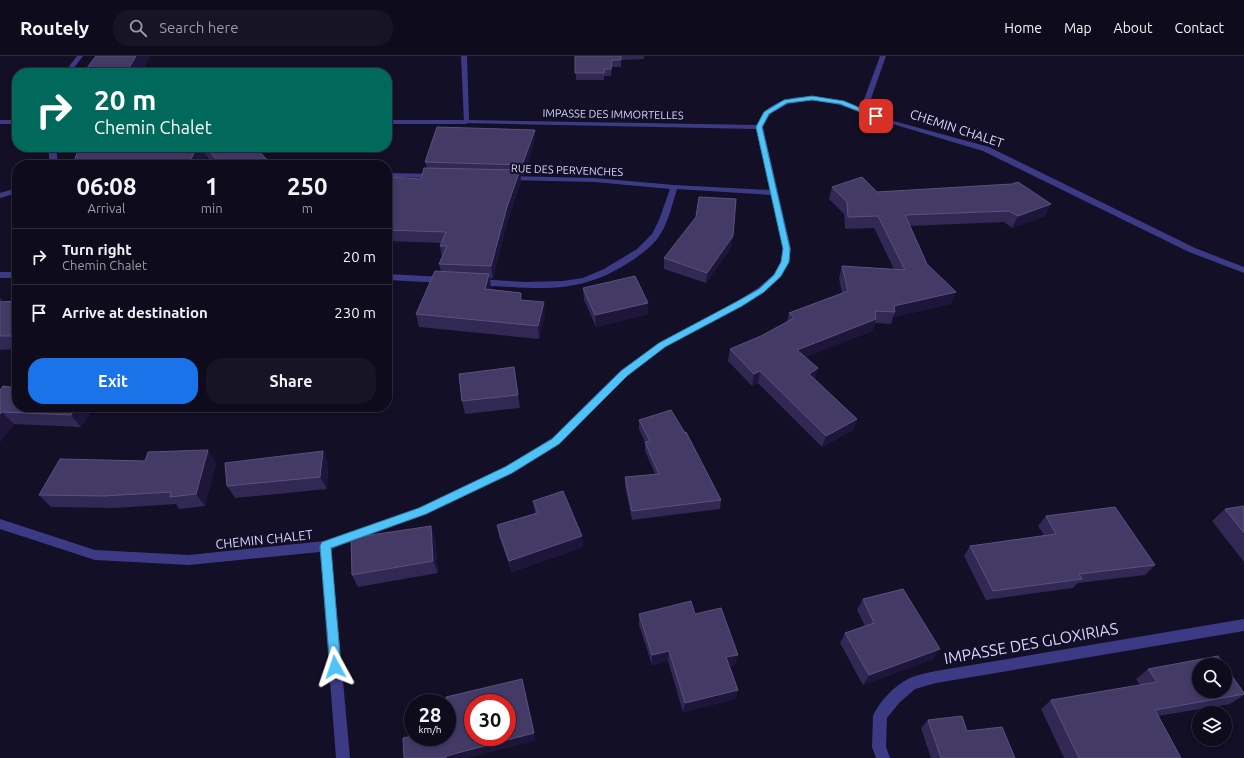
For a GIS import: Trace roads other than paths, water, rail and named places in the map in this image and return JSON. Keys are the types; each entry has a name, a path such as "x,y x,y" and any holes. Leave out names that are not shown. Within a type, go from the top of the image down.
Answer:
{"street":[{"path":"71,68 80,56"},
{"path":"464,56 466,122"},
{"path":"863,111 883,56"},
{"name":"CHEMIN CHALET","path":"0,524 95,555 189,560 325,546 423,511 509,470 556,441 624,373 662,345 739,304 762,290 777,276 785,262 787,249 759,127 767,113 786,102 812,98 842,102 888,121 986,149 1021,164 1100,206 1192,250 1244,270"},
{"path":"0,122 12,122"},
{"name":"IMPASSE DES IMMORTELLES","path":"392,122 759,127"},
{"path":"392,175 441,176"},
{"name":"RUE DES PERVENCHES","path":"495,178 595,180 674,187 774,193"},
{"path":"472,282 534,285 576,283 607,272 636,255 656,235 674,187"},
{"path":"0,196 12,192"},
{"path":"0,275 12,274"},
{"path":"392,277 457,281"},
{"path":"325,546 343,758"},
{"name":"IMPASSE DES GLOXIRIAS","path":"883,758 879,747 880,716 894,698 912,684 936,677 1244,625"}]}
